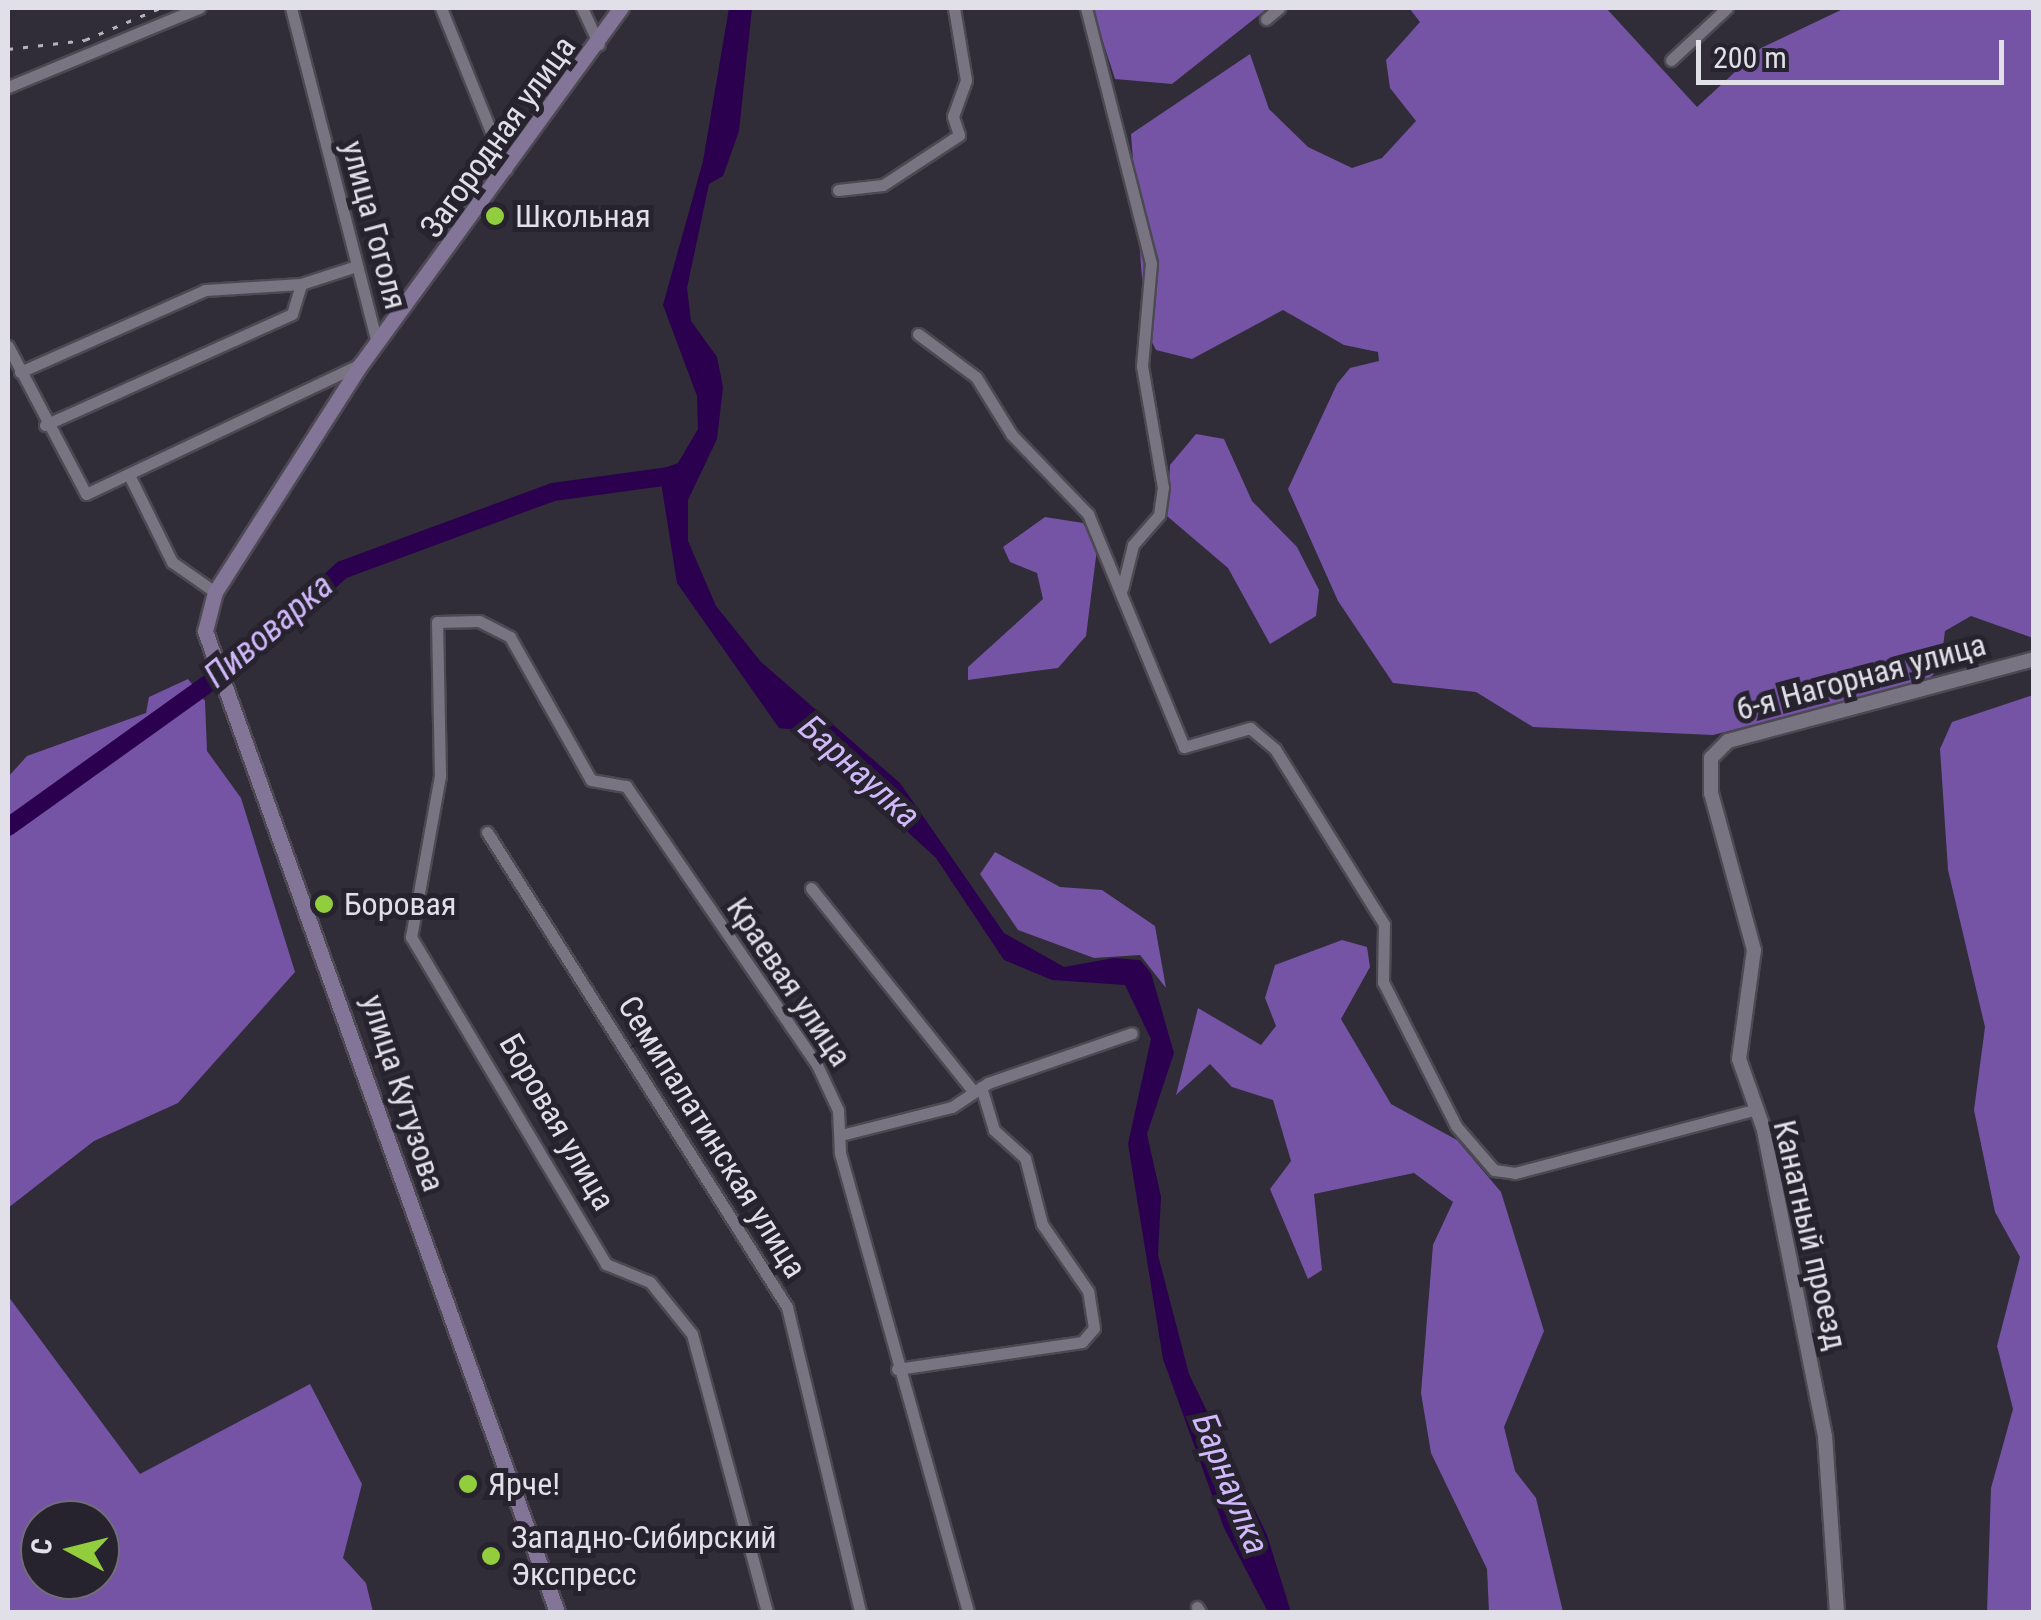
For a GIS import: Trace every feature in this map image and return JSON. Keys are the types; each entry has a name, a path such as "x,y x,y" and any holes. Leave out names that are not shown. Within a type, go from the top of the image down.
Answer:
{"main road":[{"name":"Загородная улица","path":"377,342 508,173 622,8"},
{"name":"улица Гоголя","path":"215,592 377,342"},
{"name":"улица Кутузова","path":"215,592 209,653 332,966 558,1612"}],"street":[{"path":"8,87 199,8"},
{"name":"улица Гоголя","path":"290,8 353,267 377,342"},
{"path":"441,8 508,173"},
{"path":"582,8 599,44"},
{"path":"838,190 883,185 959,135 953,116 966,80 955,54 954,8"},
{"path":"1086,8 1151,263 1142,366 1163,486 1121,594"},
{"path":"1266,19 1279,8"},
{"path":"1671,60 1727,8"},
{"path":"20,372 206,290 302,284 353,267"},
{"path":"46,425 292,314 302,284"},
{"name":"Канатный проезд","path":"918,334 976,377 1012,434 1088,514 1184,747 1250,728 1275,749 1384,924 1383,982 1456,1126 1494,1170 1514,1173 1754,1110 1825,1436 1837,1612"},
{"path":"8,346 46,425 86,494 361,364"},
{"path":"129,476 172,562 215,592"},
{"name":"Краевая улица","path":"436,622 479,621 510,637 591,780 626,786 818,1065 841,1135 897,1369 968,1612"},
{"name":"Боровая улица","path":"436,622 440,776 412,937 606,1264 650,1282 692,1334 766,1612"},
{"name":"6-я Нагорная улица","path":"1754,1110 1739,1059 1754,950 1711,793 1717,747 2034,659"},
{"name":"Семипалатинская улица","path":"486,832 787,1306 860,1612"},
{"path":"812,888 978,1090 994,1130 1024,1154 1042,1224 1088,1291 1087,1341 897,1369"},
{"path":"841,1135 1132,1033"}],"shaded area":[{"path":"1092,8 1268,8 1172,84 1115,79"},
{"path":"1409,8 1606,8 1697,107 1761,48 1845,8 2033,8 2033,638 1971,616 1945,631 1940,669 1927,680 1713,735 1533,727 1476,692 1393,683 1338,601 1288,489 1337,384 1350,368 1379,361 1378,352 1344,345 1283,310 1192,359 1156,350 1146,331 1131,134 1250,54 1269,109 1308,147 1352,168 1382,158 1416,121 1390,88 1386,60 1420,22"},
{"path":"1196,434 1224,439 1252,501 1297,547 1319,590 1316,616 1270,644 1228,568 1167,516 1170,465"},
{"path":"1045,517 1083,523 1097,549 1086,636 1058,668 968,680 968,667 1043,599 1037,573 1010,562 1003,547"},
{"path":"188,679 205,701 207,751 241,798 295,972 178,1103 94,1141 8,1208 8,777 27,756 146,713 149,697"},
{"path":"2033,695 2033,1612 1987,1612 1991,1488 2013,1409 1997,1346 2020,1257 1995,1212 1974,1110 1985,1027 1948,870 1940,749 1952,722"},
{"path":"995,852 1060,887 1102,890 1155,926 1166,988 1140,955 1094,958 1018,930 980,874"},
{"path":"1342,940 1367,947 1370,967 1341,1019 1391,1104 1457,1140 1501,1192 1544,1331 1504,1427 1515,1471 1536,1498 1563,1612 1489,1612 1487,1569 1431,1453 1421,1393 1433,1245 1453,1202 1414,1173 1314,1194 1322,1270 1308,1279 1270,1189 1291,1161 1273,1100 1232,1087 1210,1064 1176,1095 1198,1008 1261,1045 1276,1026 1265,998 1275,965"},
{"path":"8,1296 140,1474 310,1384 362,1484 343,1558 366,1583 373,1612 8,1612"}],"water":[{"name":"Барнаулка","path":"729,8 752,8 739,131 723,176 709,184 687,288 691,321 717,357 723,387 717,439 688,500 688,541 716,606 761,662 900,783 1004,933 1064,967 1114,958 1140,960 1151,973 1174,1053 1147,1134 1161,1197 1158,1255 1189,1374 1267,1535 1291,1612 1268,1612 1224,1528 1163,1359 1128,1144 1151,1039 1125,985 1052,980 1004,960 936,858 797,730 779,728 677,583 659,470 678,463 698,429 697,396 663,305 703,161"}],"waterway":[{"name":"Пивоварка","path":"8,827 244,658 342,570 553,492 677,475"}],"railway":[{"path":"8,49 85,40 160,8"}],"place":[{"name":"Школьная","path":"495,216"},
{"name":"Боровая","path":"324,904"},
{"name":"Ярче!","path":"468,1484"},
{"name":"Западно-Сибирский Экспресс","path":"491,1556"}]}
